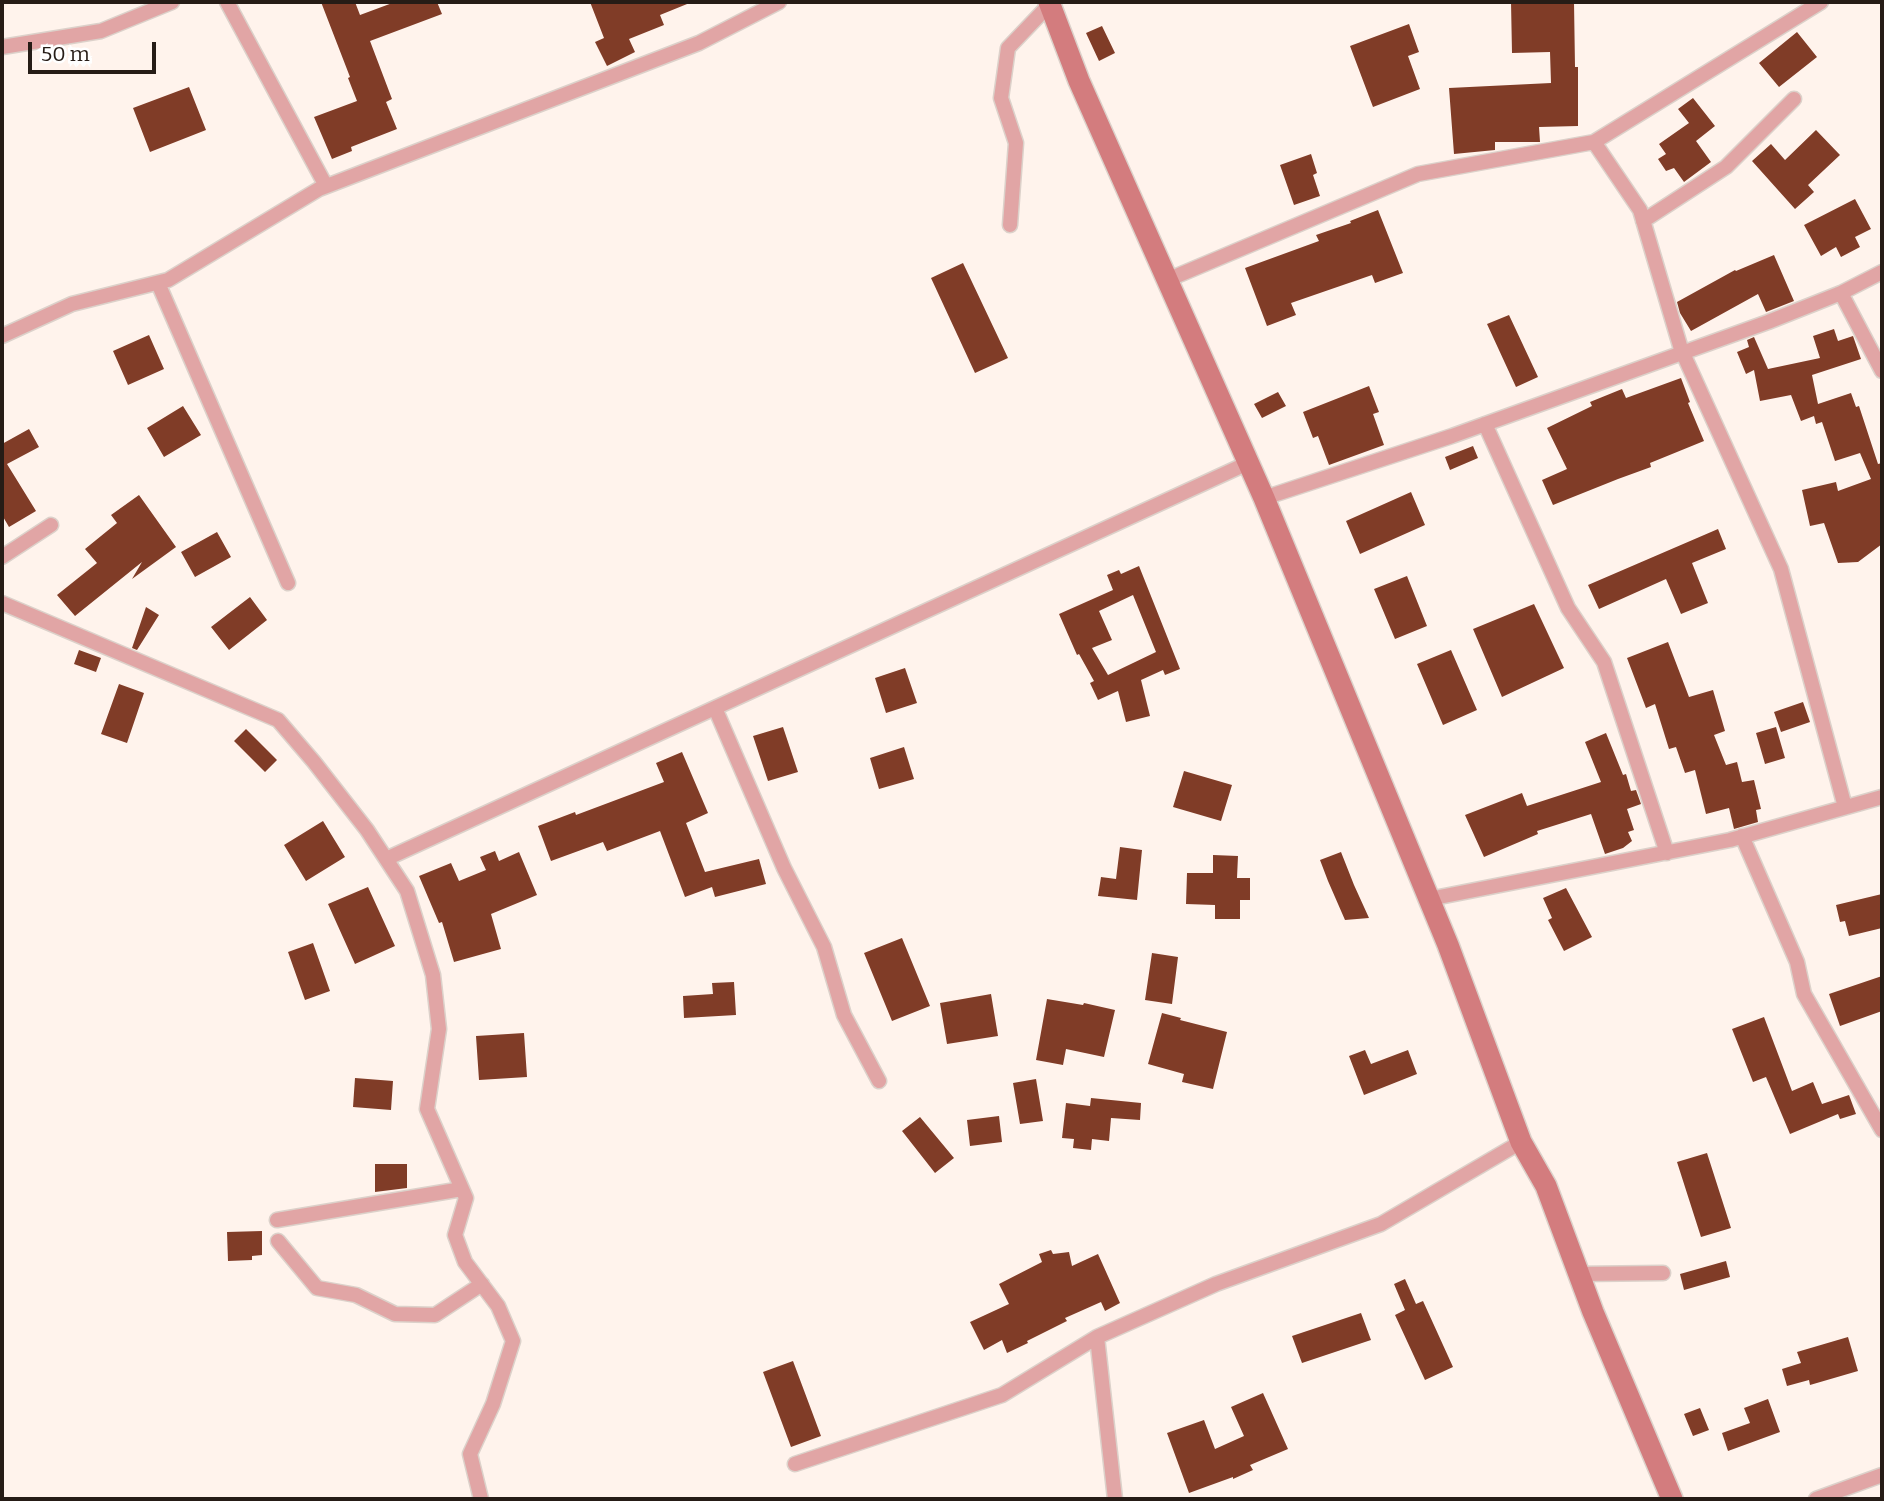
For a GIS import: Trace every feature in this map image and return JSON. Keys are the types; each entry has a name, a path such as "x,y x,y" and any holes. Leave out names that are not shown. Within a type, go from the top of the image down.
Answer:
{"main road":[{"path":"1049,3 1079,81 1264,498 1448,945 1521,1142 1546,1186 1579,1274 1672,1499"}],"street":[{"path":"2,47 101,31 172,2"},
{"path":"227,2 326,186"},
{"path":"2,336 72,304 169,280 319,189 699,43 779,2"},
{"path":"1167,280 1418,174 1594,142 1821,2"},
{"path":"1010,225 1016,143 1001,98 1008,48 1049,3"},
{"path":"1643,220 1726,167 1794,99"},
{"path":"1594,142 1640,210 1682,353 1782,569 1845,807"},
{"path":"1264,498 1485,424 1682,353 1841,293 1882,272"},
{"path":"158,283 288,583"},
{"path":"1841,293 1882,371"},
{"path":"1485,424 1568,608 1604,662 1667,853"},
{"path":"386,859 1248,463"},
{"path":"2,557 51,525"},
{"path":"2,603 278,720 367,830 407,891 433,975 439,1029 427,1109 466,1198 455,1235 465,1262 498,1306 513,1342 493,1404 470,1454 481,1499"},
{"path":"715,708 784,867 824,947 844,1015 879,1081"},
{"path":"1429,899 1667,853 1742,836 1882,797"},
{"path":"1742,836 1797,962 1804,994 1882,1130"},
{"path":"794,1464 1002,1395 1097,1337 1216,1284 1381,1224 1521,1142"},
{"path":"278,1220 462,1189"},
{"path":"278,1241 317,1288 356,1295 395,1314 435,1315 482,1284"},
{"path":"1579,1274 1664,1273"},
{"path":"1097,1337 1115,1499"},
{"path":"1816,1499 1882,1475"}],"building":[{"path":"321,2 355,2 360,15 395,2 437,2 442,14 370,41 392,99 386,102 397,129 351,147 352,151 332,159 314,117 357,101"},
{"path":"590,2 692,2 660,15 664,25 629,39 635,52 607,66 595,42 604,38"},
{"path":"1511,2 1574,2 1578,126 1539,127 1540,142 1495,142 1495,150 1454,154 1449,88 1551,83 1550,52 1512,53"},
{"path":"1409,24 1419,52 1408,56 1420,89 1373,107 1350,46"},
{"path":"1102,26 1115,53 1099,61 1086,33"},
{"path":"1797,32 1817,57 1779,87 1759,63"},
{"path":"189,87 206,130 150,152 133,108"},
{"path":"1693,98 1715,126 1696,141 1711,162 1684,182 1674,168 1666,171 1658,159 1666,154 1659,144 1689,123 1678,109"},
{"path":"1816,130 1840,155 1808,185 1814,192 1795,209 1752,161 1771,144 1785,160"},
{"path":"1311,154 1317,173 1313,175 1320,196 1294,205 1280,165"},
{"path":"1855,199 1871,229 1855,237 1860,247 1841,257 1836,247 1821,256 1804,225"},
{"path":"1378,210 1403,273 1375,283 1372,275 1291,303 1296,315 1267,326 1245,268 1319,241 1316,235"},
{"path":"1774,255 1794,301 1766,312 1758,294 1691,331 1677,302 1735,270"},
{"path":"963,263 1008,358 975,373 931,278"},
{"path":"1509,315 1538,377 1516,387 1487,324"},
{"path":"1834,329 1838,341 1853,336 1861,359 1812,375 1818,404 1851,393 1856,407 1859,406 1878,464 1882,463 1882,544 1858,562 1838,563 1824,523 1810,526 1802,490 1836,482 1838,491 1871,479 1860,453 1835,461 1822,422 1816,424 1814,416 1801,421 1791,395 1760,401 1754,370 1746,374 1737,352 1749,347 1747,340 1754,337 1768,369 1820,358 1813,336"},
{"path":"149,335 164,369 128,385 113,351"},
{"path":"1681,378 1704,441 1650,463 1651,467 1553,505 1542,480 1567,469 1547,428 1592,406 1590,402 1622,389 1626,398"},
{"path":"1369,386 1379,412 1373,414 1384,445 1329,465 1318,436 1313,438 1303,412"},
{"path":"1278,392 1286,406 1262,418 1254,404"},
{"path":"183,406 201,435 164,457 147,428"},
{"path":"29,429 39,447 7,464 36,511 9,527 2,515 2,444"},
{"path":"1473,446 1478,458 1450,470 1445,457"},
{"path":"1411,492 1425,525 1360,554 1346,521"},
{"path":"139,495 176,547 132,579 142,562 75,616 57,595 97,563 85,549 117,523 111,515"},
{"path":"1718,529 1726,549 1692,563 1708,603 1681,614 1666,579 1599,609 1588,585"},
{"path":"217,532 231,557 195,577 181,552"},
{"path":"1139,566 1180,669 1165,675 1163,670 1141,680 1150,716 1126,722 1118,691 1098,700 1090,683 1094,681 1079,654 1077,655 1059,614 1113,590 1107,575 1119,570 1121,574","holes":["1133,595 1156,652 1108,675 1092,648 1112,640 1099,611"]},
{"path":"1407,576 1427,626 1395,639 1374,589"},
{"path":"250,597 267,620 229,650 211,627"},
{"path":"1534,604 1564,668 1502,697 1473,629"},
{"path":"146,607 159,615 137,650 132,648"},
{"path":"1668,642 1689,697 1713,690 1725,731 1714,735 1726,765 1737,762 1742,782 1754,780 1761,809 1756,810 1758,822 1734,829 1729,808 1706,814 1695,770 1685,773 1676,747 1669,749 1655,704 1646,708 1627,658"},
{"path":"79,650 101,658 96,672 74,664"},
{"path":"1451,650 1477,710 1443,725 1417,664"},
{"path":"905,668 917,703 886,713 875,678"},
{"path":"119,684 144,693 127,743 101,734"},
{"path":"1803,702 1810,722 1781,732 1774,712"},
{"path":"783,727 798,772 768,781 753,736"},
{"path":"1776,727 1785,758 1765,764 1756,733"},
{"path":"246,729 277,760 265,772 234,741"},
{"path":"1606,733 1623,775 1626,774 1631,791 1636,790 1641,804 1627,809 1634,830 1628,832 1632,841 1623,848 1605,854 1591,814 1537,831 1538,834 1484,857 1465,815 1522,793 1527,806 1601,782 1585,742"},
{"path":"904,747 914,779 879,789 870,758"},
{"path":"682,752 708,813 686,823 705,872 759,859 766,884 715,897 712,887 685,897 660,831 607,851 603,842 551,861 538,826 575,812 576,815 664,782 656,763"},
{"path":"1184,771 1232,785 1221,821 1173,807"},
{"path":"323,821 345,857 306,881 284,845"},
{"path":"1120,847 1142,850 1137,900 1098,896 1101,877 1116,879"},
{"path":"495,851 499,861 519,852 537,895 491,914 501,949 454,962 442,922 439,923 419,876 451,863 459,881 486,870 480,857"},
{"path":"1341,852 1369,918 1345,920 1328,881 1320,860"},
{"path":"1213,855 1238,856 1237,878 1250,878 1250,900 1240,900 1240,919 1215,919 1215,905 1186,904 1187,873 1213,873"},
{"path":"368,887 395,946 355,964 328,904"},
{"path":"1566,888 1592,937 1564,951 1548,920 1552,918 1543,898"},
{"path":"1882,894 1882,928 1849,936 1845,921 1840,922 1836,905"},
{"path":"902,938 930,1006 892,1021 864,953"},
{"path":"313,943 330,991 305,1000 288,952"},
{"path":"1152,953 1178,957 1172,1004 1145,1000"},
{"path":"1882,976 1882,1011 1840,1026 1829,994"},
{"path":"734,982 736,1015 684,1018 683,996 713,994 712,983"},
{"path":"991,994 998,1036 947,1044 940,1003"},
{"path":"1047,999 1115,1010 1104,1057 1066,1049 1063,1065 1036,1060"},
{"path":"1162,1013 1227,1032 1213,1089 1182,1082 1184,1074 1148,1064"},
{"path":"1764,1017 1792,1091 1813,1082 1822,1104 1849,1095 1856,1114 1840,1119 1838,1114 1790,1134 1766,1077 1753,1082 1732,1029"},
{"path":"524,1033 527,1077 479,1080 476,1036"},
{"path":"1365,1050 1371,1064 1408,1050 1417,1074 1364,1095 1349,1056"},
{"path":"355,1078 393,1081 391,1110 353,1107"},
{"path":"1036,1079 1043,1121 1020,1124 1013,1083"},
{"path":"1091,1098 1141,1103 1140,1120 1111,1118 1109,1141 1092,1139 1091,1150 1073,1148 1074,1139 1062,1138 1066,1103 1090,1106"},
{"path":"999,1116 1002,1142 970,1146 967,1120"},
{"path":"920,1117 954,1158 935,1173 902,1131"},
{"path":"1707,1153 1731,1228 1701,1237 1677,1162"},
{"path":"375,1164 407,1164 407,1188 375,1192"},
{"path":"262,1231 262,1255 252,1256 252,1260 228,1261 227,1232"},
{"path":"1051,1250 1053,1254 1069,1252 1072,1266 1098,1254 1120,1303 1105,1311 1101,1302 1065,1318 1067,1321 1007,1353 1002,1340 984,1350 970,1322 1009,1304 999,1284 1042,1262 1039,1254"},
{"path":"1726,1261 1730,1277 1684,1290 1680,1274"},
{"path":"1405,1279 1416,1304 1423,1301 1453,1367 1425,1380 1395,1315 1405,1310 1394,1284"},
{"path":"1361,1313 1371,1340 1302,1363 1292,1336"},
{"path":"1848,1337 1858,1371 1810,1385 1809,1380 1787,1386 1782,1369 1801,1363 1797,1352"},
{"path":"793,1361 821,1436 791,1447 763,1372"},
{"path":"1263,1393 1288,1449 1250,1465 1253,1470 1233,1479 1189,1493 1167,1433 1204,1420 1215,1449 1244,1436 1231,1407"},
{"path":"1768,1399 1780,1432 1728,1451 1722,1433 1750,1423 1744,1408"},
{"path":"1700,1408 1709,1430 1693,1436 1684,1414"}]}
